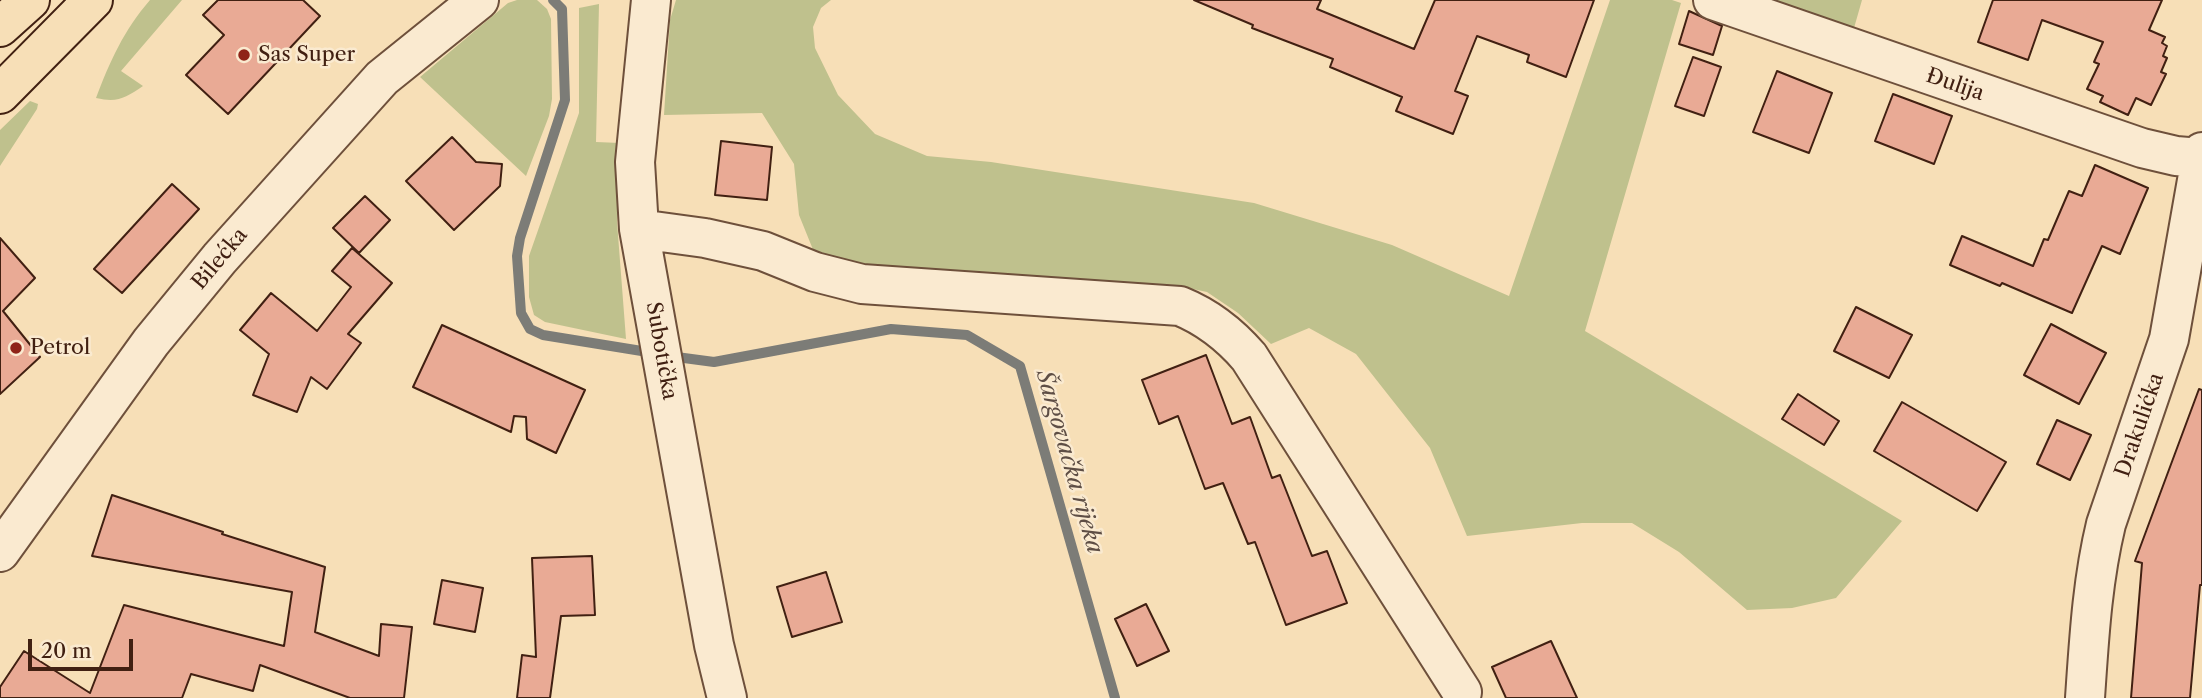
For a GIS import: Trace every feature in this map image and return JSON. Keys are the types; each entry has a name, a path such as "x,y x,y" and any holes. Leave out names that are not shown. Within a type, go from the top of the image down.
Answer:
{"main road":[{"path":"0,27 30,0"},
{"path":"0,93 93,0"}],"street":[{"name":"Bilećka","path":"0,552 143,353 220,258 382,78 479,0"},
{"name":"Subotička","path":"651,0 635,162 639,229 714,645 727,698"},
{"name":"Đulija","path":"1713,0 2142,148 2176,156 2201,158"},
{"name":"Drakulićka","path":"2085,698 2099,555 2106,524 2169,339 2202,152"},
{"path":"639,229 705,238 762,251 815,272 862,284 1180,306 1198,313 1236,342 1249,357 1462,692"}],"green space":[{"path":"150,0 182,0 121,71 143,86 121,98 96,98 118,46"},
{"path":"537,0 547,9 551,19 552,99 549,116 526,176 420,77 508,3"},
{"path":"676,0 831,0 821,8 813,27 815,48 838,95 875,134 927,156 991,162 1254,203 1392,245 1509,296 1610,0 1672,0 1681,3 1585,331 1902,521 1836,598 1792,608 1747,610 1679,552 1632,523 1582,523 1467,536 1430,448 1356,354 1309,328 1271,344 1238,313 1207,292 1174,285 857,266 816,257 799,215 794,164 762,113 664,115 670,20"},
{"path":"1750,0 1862,0 1852,35"},
{"path":"599,4 596,142 620,143 617,222 626,339 545,322 534,315 529,297 529,256 579,113 579,8"},
{"path":"30,101 38,104 37,109 0,166 0,130"}],"building":[{"name":"Sas Super","path":"218,0 303,0 320,16 228,114 186,75 224,35 203,15"},
{"path":"1194,0 1321,0 1317,9 1414,49 1435,0 1594,0 1566,77 1527,62 1529,55 1477,36 1455,91 1468,96 1453,134 1396,111 1402,97 1330,67 1333,59 1252,28 1253,25"},
{"path":"1993,0 2162,0 2149,30 2165,37 2162,43 2167,46 2163,56 2167,58 2161,72 2166,74 2151,105 2136,98 2128,115 2100,102 2103,96 2087,89 2099,64 2094,62 2103,42 2042,20 2028,60 1978,42"},
{"path":"1689,11 1722,26 1713,55 1679,44"},
{"path":"1693,57 1721,67 1704,116 1675,106"},
{"path":"1777,71 1832,93 1809,153 1753,132"},
{"path":"1893,94 1952,116 1934,164 1875,141"},
{"path":"452,137 476,162 502,164 500,186 454,230 406,181"},
{"path":"721,141 772,147 767,200 715,195"},
{"path":"2095,165 2148,188 2120,254 2102,246 2072,313 2002,283 2000,286 1950,265 1962,236 2033,266 2044,239 2048,240 2069,191 2082,196"},
{"path":"172,184 199,209 122,293 94,269"},
{"path":"365,196 390,220 359,253 333,228"},
{"path":"0,238 35,278 3,311 40,357 0,394"},
{"path":"352,248 392,283 348,334 361,343 327,389 311,377 297,412 253,395 269,354 240,330 271,293 317,331 351,287 332,271"},
{"path":"1856,307 1912,335 1889,378 1834,351"},
{"path":"2051,324 2106,353 2079,404 2024,375"},
{"path":"442,325 585,390 556,453 527,439 526,417 514,416 511,432 413,387"},
{"path":"1206,355 1232,424 1250,417 1272,478 1280,475 1312,556 1327,551 1347,603 1286,625 1255,542 1248,544 1223,483 1205,489 1178,416 1159,424 1142,380"},
{"path":"2199,389 2202,390 2202,585 2190,698 2131,698 2142,563 2135,561"},
{"path":"1798,394 1839,421 1824,445 1782,419"},
{"path":"1902,402 2006,462 1977,511 1874,451"},
{"path":"2057,420 2091,435 2070,480 2037,464"},
{"path":"112,495 325,567 315,632 379,656 381,624 412,627 404,698 350,698 260,665 253,691 191,674 182,698 0,698 0,687 24,651 90,693 124,605 284,646 292,592 92,556"},
{"path":"592,556 595,615 561,616 550,698 517,698 522,655 536,657 532,558"},
{"path":"826,572 842,622 792,637 777,587"},
{"path":"442,580 483,588 475,632 434,624"},
{"path":"1146,604 1169,651 1137,666 1115,619"},
{"path":"1551,641 1577,698 1506,698 1492,667"}],"waterway":[{"name":"Šargovačka rijeka","path":"553,0 562,9 565,100 520,238 517,256 521,313 530,329 543,335 654,353"},
{"name":"Šargovačka rijeka","path":"669,356 714,362 891,329 967,335 1020,366 1115,698"}],"place":[{"name":"Sas Super","path":"244,55"},
{"name":"Petrol","path":"16,348"}]}
